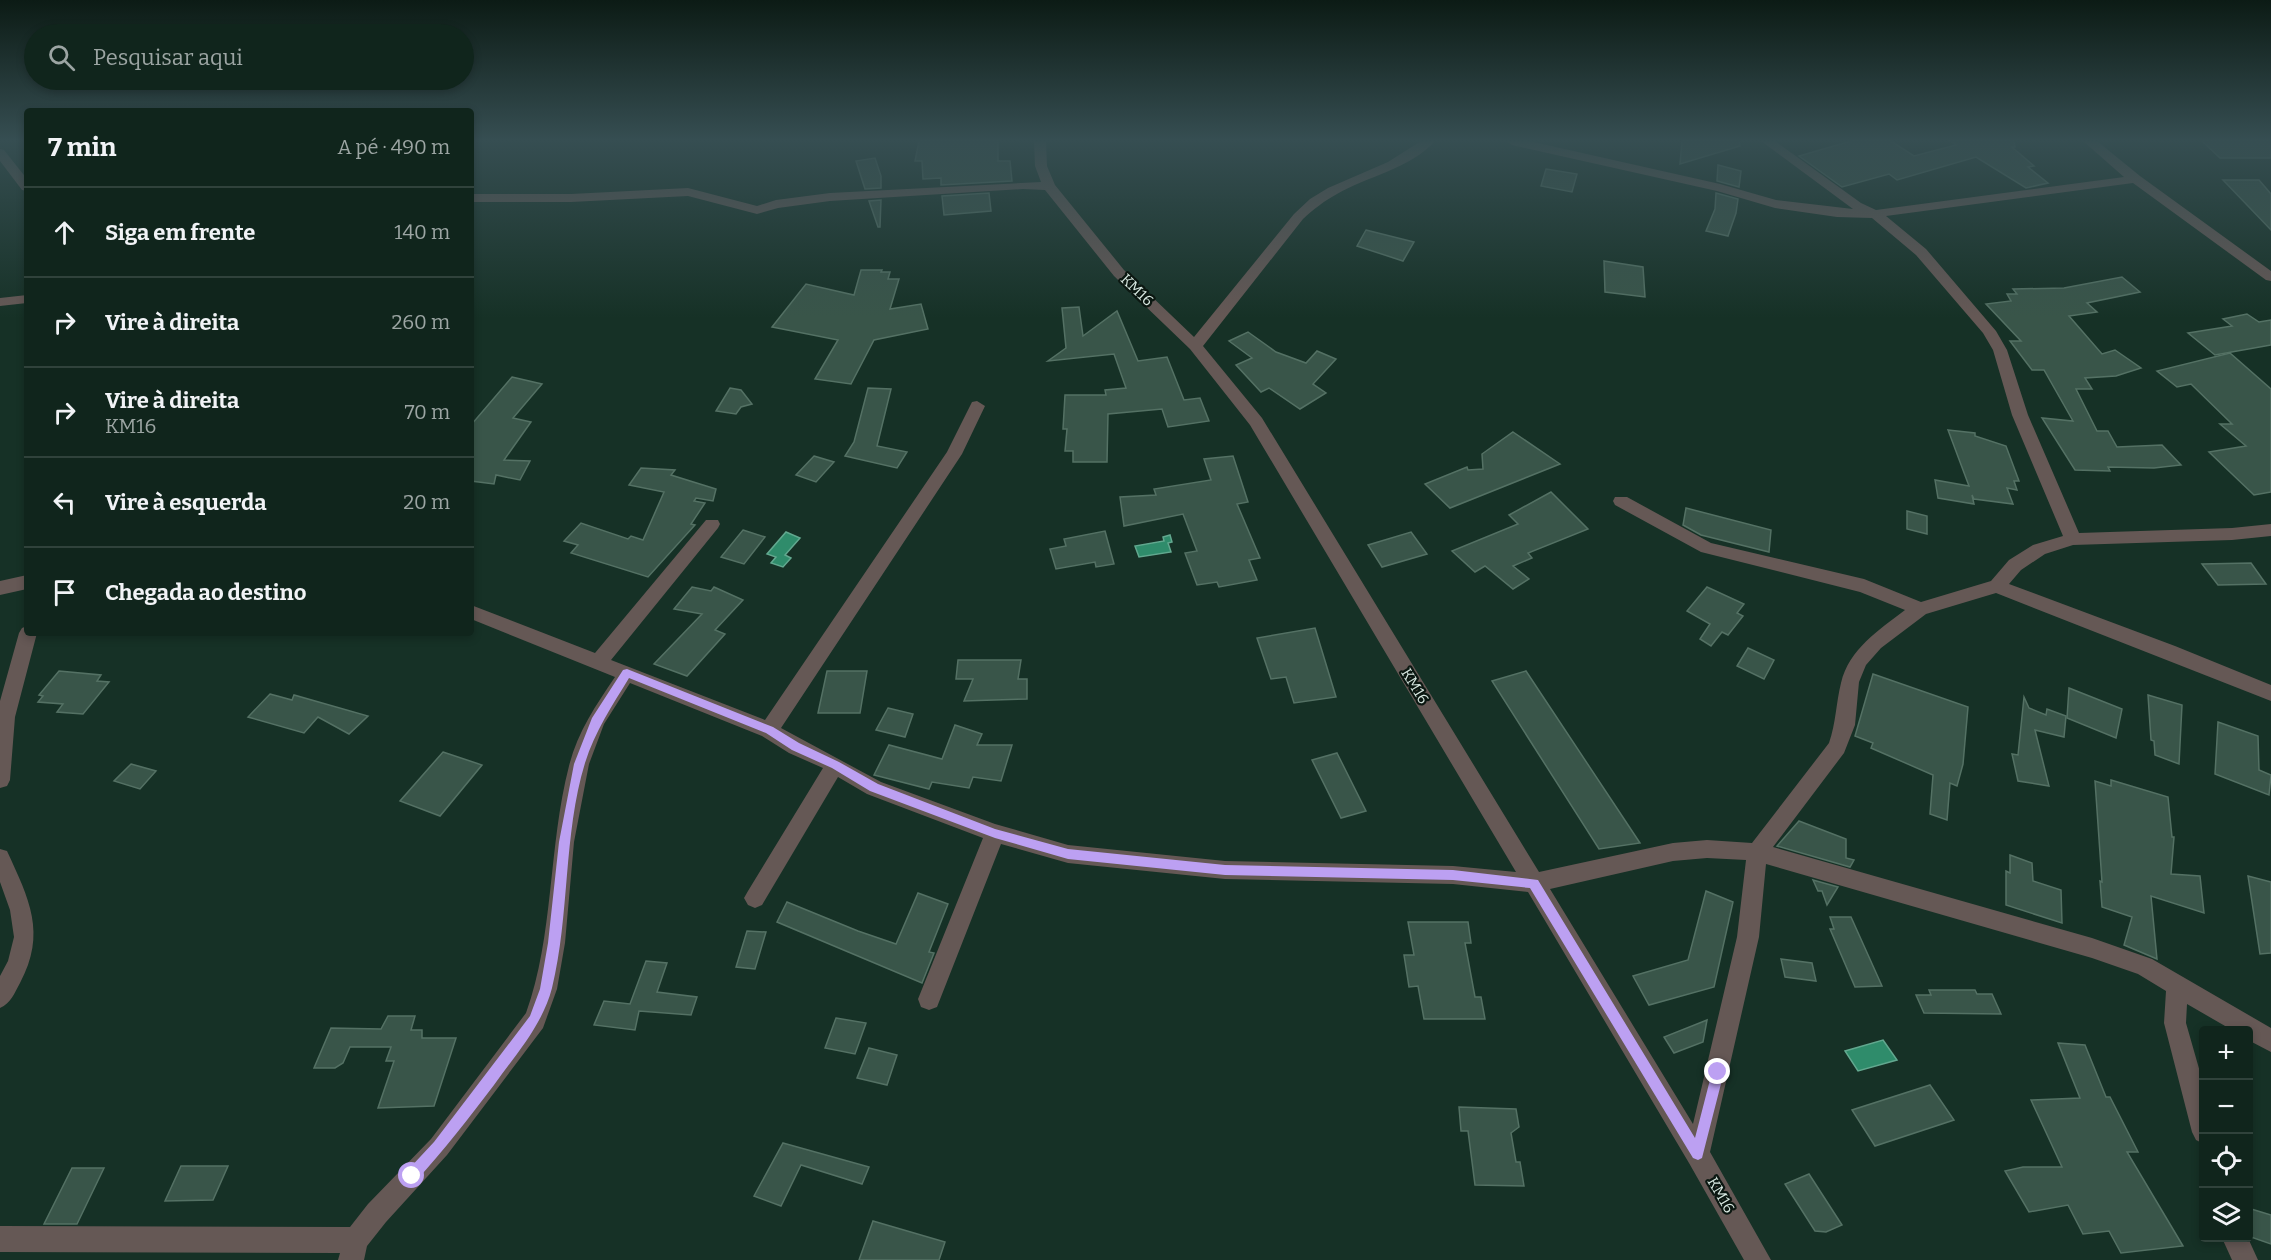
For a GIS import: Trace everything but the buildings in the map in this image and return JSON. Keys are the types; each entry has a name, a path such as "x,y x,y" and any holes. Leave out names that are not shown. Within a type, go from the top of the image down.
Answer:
{"street":[{"path":"718,200 758,210 776,204 808,200"},
{"name":"KM16","path":"1060,200 1119,273 1194,346 1256,422 1698,1154 1758,1260"},
{"path":"1194,346 1285,236 1291,224 1317,200"},
{"path":"1761,200 1837,213 1875,214 1980,200"},
{"path":"1848,200 1875,214 1930,260 1989,331 2000,350 2020,416 2073,539"},
{"path":"2164,200 2271,277"},
{"path":"0,302 24,299"},
{"path":"770,730 954,454 977,406"},
{"path":"1621,501 1707,548 1864,586 1920,609"},
{"path":"598,662 712,524"},
{"path":"1698,1154 1748,937 1757,852 1838,747 1845,725 1850,682 1858,661 1875,643 1920,609 1997,586 2015,565 2039,549 2073,539 2232,534 2271,530"},
{"path":"0,588 24,583"},
{"path":"1997,586 2169,651 2271,693"},
{"path":"474,613 770,730 795,747 836,765 874,788 995,833 1068,854 1225,870 1453,875 1534,883 1673,852 1707,849 1757,852 2092,948 2144,966 2271,1041"},
{"path":"0,780 5,717 27,636"},
{"path":"0,1239 354,1250 377,1213 439,1147 535,1020 546,989 554,943 564,842 579,764 596,722 627,673"},
{"path":"755,898 836,765"},
{"path":"929,999 995,833"},
{"path":"0,858 24,920 26,937 19,963 0,997"},
{"path":"2177,985 2175,1023 2199,1113"},
{"path":"2237,1242 2245,1260"}],"shaded area":[{"path":"786,532 800,538 785,555 791,558 783,567 771,563 776,557 767,554"},
{"path":"1170,535 1172,542 1168,543 1171,552 1139,557 1135,546 1164,541 1163,537"},
{"path":"1883,1040 1897,1060 1858,1071 1845,1051"}],"route":[{"path":"412,1176 439,1147 535,1020 546,989 554,943 564,842 579,764 596,722 627,673 667,691 770,730 795,747 836,765 874,788 995,833 1068,854 1225,870 1453,875 1534,883 1698,1154 1718,1072"}]}
